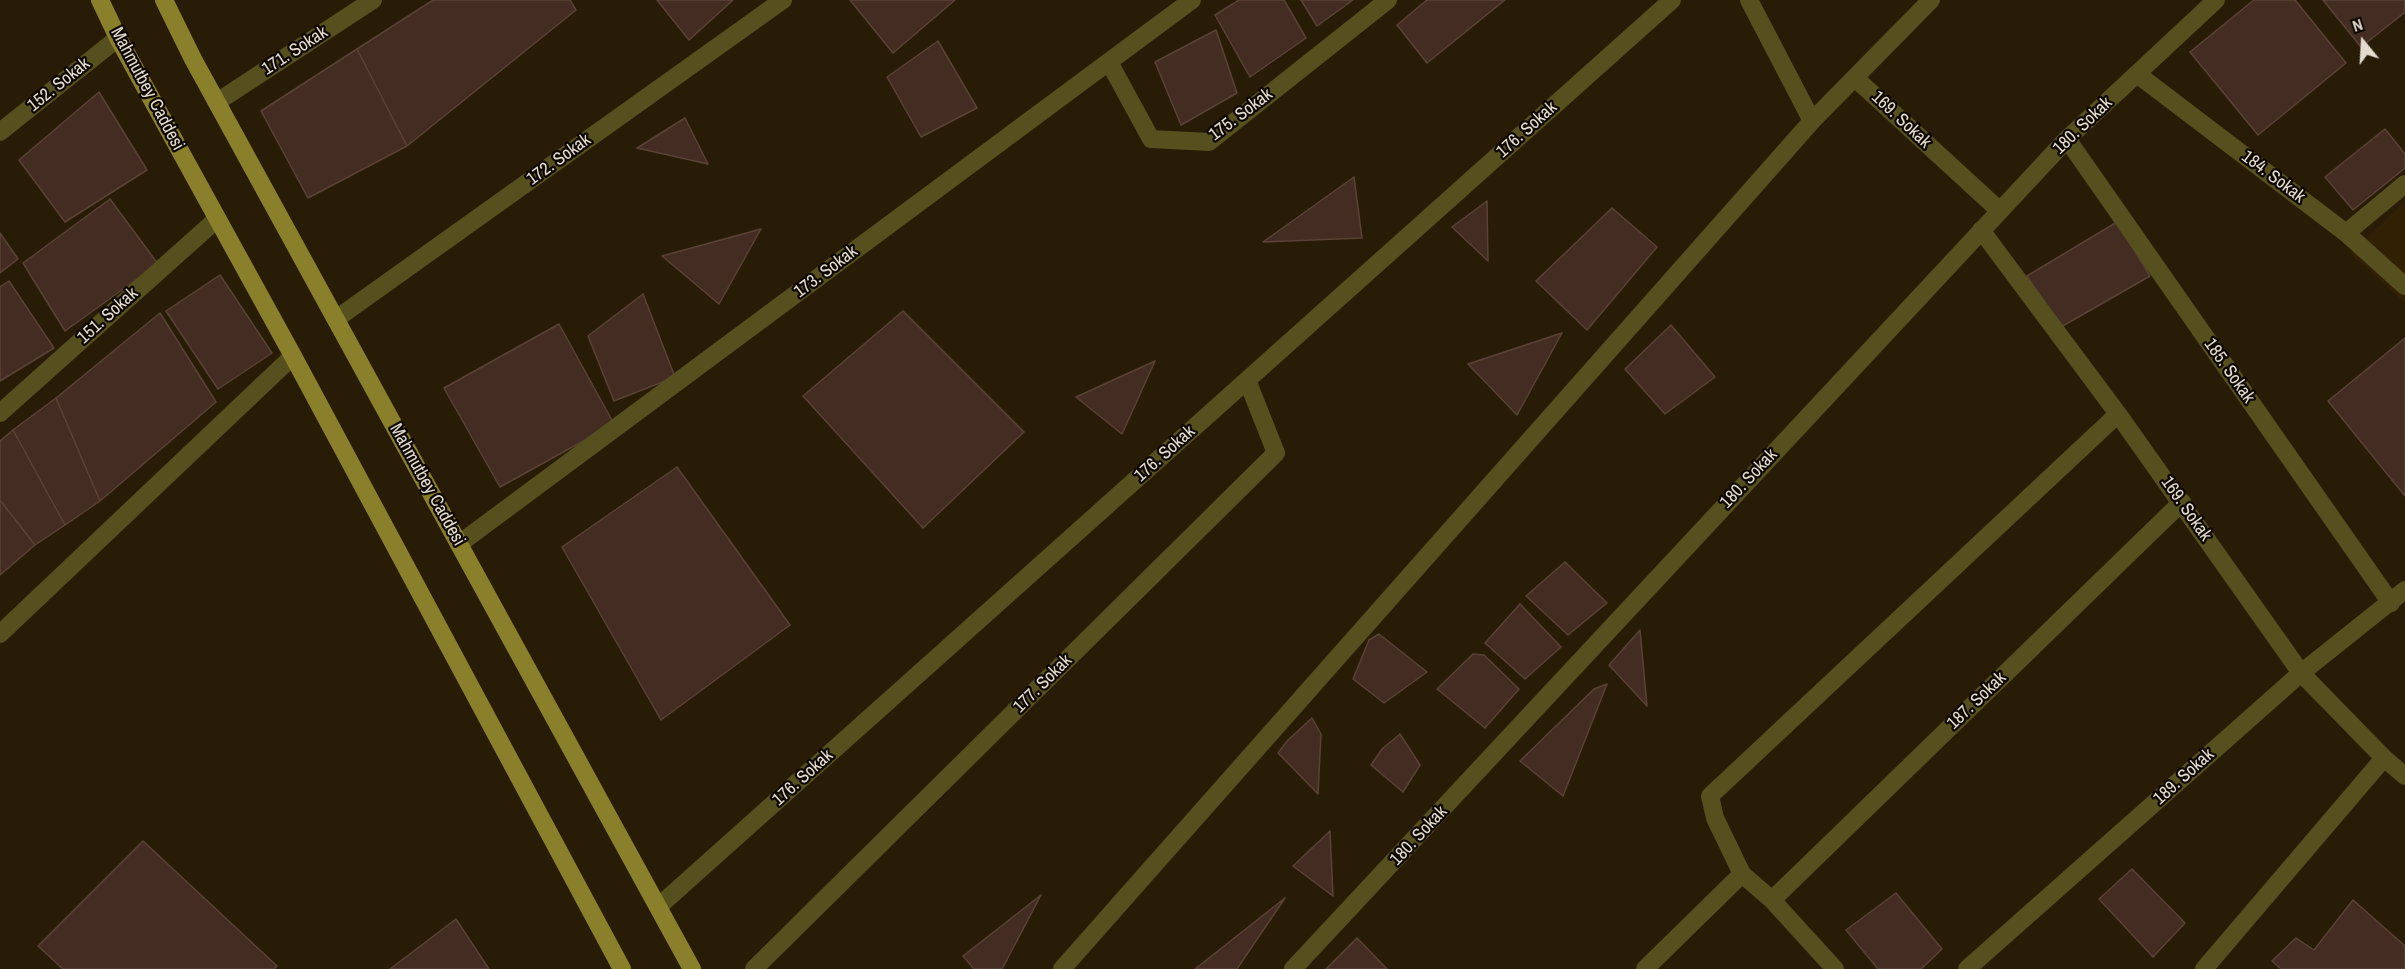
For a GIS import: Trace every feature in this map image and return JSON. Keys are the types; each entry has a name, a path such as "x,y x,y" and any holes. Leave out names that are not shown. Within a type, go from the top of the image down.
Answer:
{"main road":[{"name":"Mahmutbey Caddesi","path":"100,0 118,38 293,356 618,967"},
{"name":"Mahmutbey Caddesi","path":"164,0 217,102 692,969"}],"street":[{"name":"171. Sokak","path":"217,102 373,0"},
{"name":"172. Sokak","path":"336,319 783,0"},
{"name":"173. Sokak","path":"459,544 1192,0"},
{"name":"175. Sokak","path":"1109,62 1151,139 1209,142 1388,0"},
{"name":"176. Sokak","path":"658,907 1672,0"},
{"path":"1749,0 1812,121"},
{"path":"1062,969 1812,121 1931,0"},
{"name":"180. Sokak","path":"1293,969 1393,865 2067,139 2216,0"},
{"name":"152. Sokak","path":"0,132 118,38"},
{"name":"184. Sokak","path":"2138,74 2346,233 2405,286"},
{"name":"169. Sokak","path":"1855,78 2000,211"},
{"name":"185. Sokak","path":"2067,139 2391,603"},
{"path":"2346,233 2405,184"},
{"name":"151. Sokak","path":"0,413 217,219"},
{"name":"169. Sokak","path":"1981,230 2182,502 2301,673 2384,758 2405,776"},
{"path":"0,634 293,356"},
{"name":"177. Sokak","path":"754,969 1276,453 1247,380"},
{"path":"1835,969 1772,900 1742,874 1715,818 1710,796 2118,414"},
{"name":"187. Sokak","path":"1772,900 2182,502"},
{"name":"189. Sokak","path":"1967,969 2301,673 2405,590"},
{"path":"2204,969 2384,758"},
{"path":"1645,969 1742,874"}],"shaded area":[{"path":"2405,202 2405,303 2350,253"}],"building":[{"path":"433,0 570,0 576,10 407,146 357,49"},
{"path":"657,0 733,0 689,40"},
{"path":"850,0 955,0 893,53"},
{"path":"1239,0 1284,0 1306,38 1250,77 1215,15"},
{"path":"1301,0 1353,0 1317,26"},
{"path":"1427,0 1505,0 1427,63 1397,25"},
{"path":"2254,0 2295,0 2346,63 2258,135 2190,52"},
{"path":"2323,0 2405,0 2405,12 2361,47"},
{"path":"1216,30 1237,93 1181,125 1155,62"},
{"path":"938,41 977,108 921,137 887,77"},
{"path":"357,49 407,146 308,198 261,111"},
{"path":"99,92 147,170 65,222 19,160"},
{"path":"685,118 708,164 637,148"},
{"path":"2385,129 2405,154 2405,168 2353,210 2325,177"},
{"path":"1354,177 1362,238 1263,242"},
{"path":"110,199 158,264 65,331 23,263"},
{"path":"1487,201 1488,261 1452,227"},
{"path":"1612,208 1657,247 1587,330 1536,281"},
{"path":"2117,222 2150,276 2061,327 2027,276"},
{"path":"761,229 719,304 662,256"},
{"path":"0,233 18,259 0,273"},
{"path":"220,275 272,353 218,389 166,311"},
{"path":"9,281 54,348 0,381 0,287"},
{"path":"643,294 675,377 614,401 588,336"},
{"path":"903,311 1024,432 923,528 803,396"},
{"path":"160,313 216,402 100,501 56,398"},
{"path":"559,324 614,424 500,487 444,388"},
{"path":"1671,325 1715,377 1665,414 1625,369"},
{"path":"1562,333 1517,415 1468,364"},
{"path":"2405,338 2405,496 2328,401"},
{"path":"1155,361 1122,434 1076,397"},
{"path":"56,398 100,501 65,525 13,430"},
{"path":"13,430 65,525 35,545 0,500 0,441"},
{"path":"677,467 790,625 661,720 562,547"},
{"path":"0,500 35,545 0,575"},
{"path":"1565,562 1607,603 1568,635 1526,596"},
{"path":"1520,604 1561,647 1525,679 1485,643"},
{"path":"1640,630 1647,706 1609,665"},
{"path":"1379,634 1427,672 1384,703 1353,679 1369,640"},
{"path":"1473,654 1484,655 1519,689 1485,728 1437,689"},
{"path":"1607,684 1563,796 1520,761 1594,689"},
{"path":"1312,718 1321,734 1318,794 1278,753 1288,740"},
{"path":"1400,734 1420,765 1403,792 1371,765 1382,749"},
{"path":"1330,831 1333,896 1293,866"},
{"path":"143,841 277,966 274,969 63,969 38,946"},
{"path":"2132,869 2185,923 2153,957 2099,899"},
{"path":"1896,893 1942,949 1921,969 1878,969 1846,930"},
{"path":"1041,895 1002,969 974,969 963,956"},
{"path":"1285,898 1237,969 1195,969"},
{"path":"2353,900 2405,946 2405,969 2281,969 2272,961 2296,938 2314,950"},
{"path":"456,919 489,969 390,969"},
{"path":"1357,938 1387,969 1326,969"}]}
